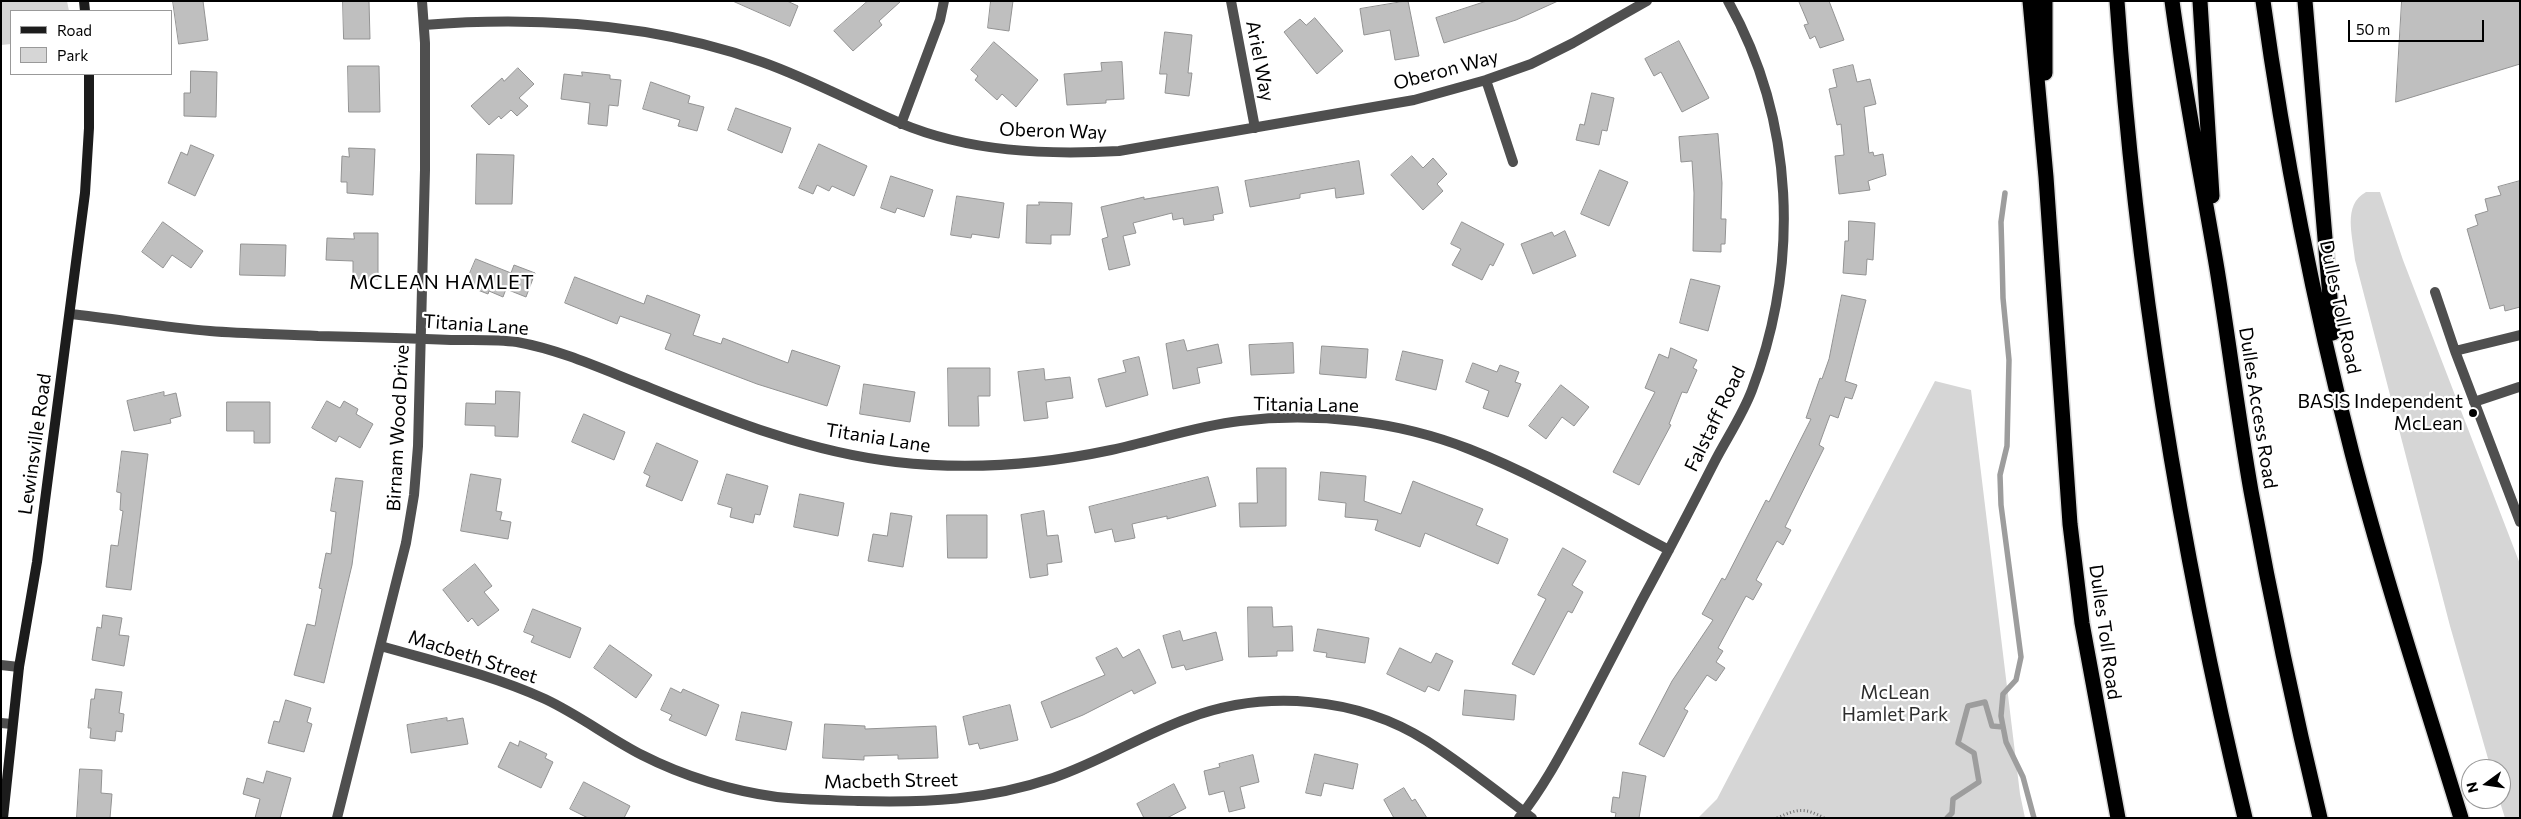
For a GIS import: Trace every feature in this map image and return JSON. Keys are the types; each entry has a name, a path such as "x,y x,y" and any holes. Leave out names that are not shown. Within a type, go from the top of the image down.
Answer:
{"highway":[{"name":"Dulles Toll Road","path":"2030,1 2046,177 2070,524 2082,624 2118,818"},
{"path":"2045,1 2046,177"},
{"path":"2117,1 2134,200 2181,526 2215,694 2244,818"},
{"name":"Dulles Access Road","path":"2172,1 2191,129 2217,270 2238,412 2267,577 2282,655 2320,818"},
{"path":"2200,1 2217,270"},
{"name":"Dulles Toll Road","path":"2263,1 2291,171 2340,402 2367,506 2461,818"},
{"path":"2305,1 2318,168 2340,402"}],"main road":[{"name":"Lewinsville Road","path":"3,818 19,667 37,562 86,193 89,75"}],"street":[{"name":"Birnam Wood Drive","path":"337,818 406,543 414,495 421,338 425,170 424,25 422,1"},
{"path":"901,124 940,20 944,1"},
{"name":"Ariel Way","path":"1231,1 1256,128"},
{"name":"Oberon Way","path":"424,25 490,20 546,21 648,32 705,45 761,62 814,83 901,124 939,136 985,146 1030,152 1074,153 1119,151 1414,100 1486,80 1531,64 1565,48 1646,1"},
{"name":"Falstaff Road","path":"1525,816 1572,732 1751,393 1767,349 1778,304 1784,254 1785,210 1778,141 1768,96 1753,52 1728,1"},
{"path":"1486,80 1513,162"},
{"path":"2435,292 2455,352 2520,522"},
{"name":"Titania Lane","path":"70,314 210,331 515,342 567,355 776,436 844,454 895,462 946,466 1057,460 1112,450 1193,429 1241,421 1287,418 1332,419 1378,425 1419,433 1464,447 1506,465 1669,550"},
{"path":"2455,352 2520,335"},
{"path":"2474,402 2519,387"},
{"name":"Macbeth Street","path":"381,646 503,681 550,701 642,755 667,766 733,788 776,797 919,802 973,798 1055,778 1188,718 1222,707 1258,702 1295,700 1330,704 1364,712 1397,725 1426,741 1525,816"},
{"path":"1,665 19,667"},
{"path":"1,723 12,724"}],"path":[{"path":"1777,818 1791,812 1808,810 1824,818"}],"green space":[{"path":"1,1 67,1 69,10 10,10 10,44 1,45"},
{"path":"2366,192 2380,192 2403,260 2520,564 2520,818 2505,818 2502,809 2511,809 2511,759 2488,759 2450,626 2355,260 2351,231 2351,213 2359,198"},
{"name":"McLean Hamlet Park","path":"1935,381 1971,390 2020,794 2025,818 1698,818 1717,799"}],"building":[{"path":"173,1 203,1 208,40 179,44"},
{"path":"343,1 369,1 370,39 344,39"},
{"path":"733,1 787,1 798,6 790,26"},
{"path":"868,1 901,1 879,21 882,25 853,51 834,31"},
{"path":"991,1 1013,1 1009,31 988,28"},
{"path":"1408,1 1419,56 1395,60 1390,30 1364,35 1360,9"},
{"path":"1487,1 1558,1 1516,20 1444,43 1436,18"},
{"path":"1799,1 1829,1 1844,40 1820,48 1815,36 1810,39 1804,25 1808,24"},
{"path":"2402,1 2520,1 2520,64 2396,102"},
{"path":"1315,18 1343,51 1317,74 1284,32 1300,19 1306,25"},
{"path":"1165,32 1192,35 1188,73 1192,73 1189,96 1165,93 1167,74 1160,74"},
{"path":"1679,41 1709,98 1682,112 1661,72 1654,76 1645,59"},
{"path":"994,42 1038,80 1016,107 1002,94 997,100 975,80 978,76 971,70"},
{"path":"1122,62 1124,99 1106,100 1106,103 1067,105 1064,74 1102,71 1101,63"},
{"path":"1853,65 1857,82 1870,79 1876,104 1864,107 1869,153 1873,152 1874,156 1883,154 1886,175 1868,181 1870,190 1839,194 1835,156 1844,155 1841,124 1837,125 1829,89 1837,87 1833,70"},
{"path":"348,66 379,66 380,112 349,112"},
{"path":"518,68 534,84 519,98 528,106 517,116 511,110 501,119 499,116 489,125 471,106 502,78 504,81"},
{"path":"191,71 217,72 216,117 184,116 184,93 190,93"},
{"path":"582,72 610,75 610,79 621,80 618,106 609,105 607,126 588,124 590,103 561,99 564,74 582,76"},
{"path":"651,82 690,96 688,103 704,107 697,131 678,126 680,120 643,109"},
{"path":"1592,93 1614,98 1607,131 1602,130 1599,145 1576,140 1580,124 1584,125"},
{"path":"736,108 791,128 782,153 728,130"},
{"path":"1718,134 1722,183 1721,219 1726,219 1725,244 1721,244 1721,252 1693,251 1694,193 1692,161 1681,162 1679,137"},
{"path":"819,144 867,166 854,196 832,186 829,191 817,185 813,194 799,188"},
{"path":"191,145 214,155 195,196 168,183 181,152 187,155"},
{"path":"349,148 375,149 373,195 347,193 347,182 341,182 342,156 349,157"},
{"path":"477,154 514,155 512,204 476,204"},
{"path":"1412,156 1423,168 1433,158 1447,174 1437,184 1443,191 1423,210 1391,175"},
{"path":"1359,161 1364,194 1336,198 1335,188 1300,194 1300,198 1250,207 1245,181"},
{"path":"1600,170 1628,182 1609,226 1581,214"},
{"path":"891,176 933,190 924,217 897,208 895,213 881,208"},
{"path":"2520,181 2520,307 2505,311 2504,305 2490,309 2467,229 2478,225 2475,215 2488,211 2485,199 2501,195 2498,187"},
{"path":"1218,187 1223,213 1213,215 1214,220 1184,225 1183,218 1173,220 1172,213 1133,223 1136,233 1123,236 1130,265 1109,270 1102,239 1108,237 1101,207 1144,197 1144,199"},
{"path":"957,196 1004,203 999,238 972,234 971,238 951,235"},
{"path":"1039,202 1072,203 1070,235 1051,235 1051,244 1026,243 1027,205 1039,205"},
{"path":"1849,221 1875,223 1873,260 1867,259 1866,275 1843,273 1845,241 1848,241"},
{"path":"163,222 203,251 191,268 172,255 163,268 142,252"},
{"path":"1462,222 1504,244 1493,266 1490,264 1482,280 1452,265 1461,249 1451,244"},
{"path":"1565,231 1576,256 1533,274 1521,244 1552,232 1554,236"},
{"path":"354,233 378,233 378,279 353,279 353,261 326,260 327,238 354,239"},
{"path":"241,244 286,245 285,276 240,275"},
{"path":"476,259 511,273 514,265 535,273 526,297 506,289 503,297 489,291 488,294 465,285"},
{"path":"575,277 644,304 647,295 700,315 693,335 721,344 723,338 788,363 792,350 840,366 827,406 757,384 665,349 671,334 620,316 617,324 565,303"},
{"path":"1691,279 1720,286 1708,331 1680,323"},
{"path":"1842,295 1866,300 1845,381 1857,385 1852,399 1845,397 1838,418 1830,415 1819,445 1824,448 1785,527 1791,530 1783,545 1777,541 1756,580 1762,584 1753,600 1746,596 1718,648 1723,651 1716,662 1725,668 1716,681 1707,675 1684,709 1688,711 1664,757 1639,744 1672,681 1713,620 1702,614 1722,578 1725,580 1766,500 1769,502 1811,419 1806,418 1829,359"},
{"path":"1184,340 1187,351 1218,344 1222,363 1197,368 1200,383 1173,389 1166,344"},
{"path":"1293,343 1294,373 1251,375 1249,345"},
{"path":"1322,346 1368,349 1366,378 1320,374"},
{"path":"1671,348 1697,360 1693,368 1697,370 1687,393 1682,392 1669,424 1671,425 1639,485 1613,472 1655,392 1645,388 1659,354 1668,358"},
{"path":"1403,351 1443,360 1436,390 1396,380"},
{"path":"1139,357 1148,395 1106,407 1098,379 1126,372 1123,361"},
{"path":"1473,363 1497,372 1500,365 1519,372 1515,382 1521,384 1508,417 1483,408 1489,391 1466,382"},
{"path":"948,368 990,368 990,396 978,396 979,426 949,426"},
{"path":"1044,369 1045,380 1070,377 1073,398 1046,402 1048,418 1024,421 1018,372"},
{"path":"864,384 915,392 910,422 860,414"},
{"path":"1561,385 1589,407 1574,426 1562,417 1546,439 1529,426"},
{"path":"496,391 520,392 518,437 495,436 495,426 465,425 466,403 495,404"},
{"path":"164,392 164,396 176,393 181,416 170,419 171,423 134,431 127,401"},
{"path":"327,401 340,408 344,401 358,409 356,414 373,424 360,448 339,436 336,442 312,428"},
{"path":"227,402 270,402 270,443 254,443 254,431 227,431"},
{"path":"584,414 625,432 614,460 572,442"},
{"path":"657,443 698,461 682,501 646,486 650,476 644,473"},
{"path":"122,451 148,454 131,590 106,587 111,545 118,546 123,511 120,510 121,493 117,492"},
{"path":"1257,468 1286,468 1286,526 1240,527 1239,503 1257,503"},
{"path":"1321,472 1366,476 1364,501 1401,514 1413,481 1483,509 1476,525 1508,539 1498,564 1425,533 1420,547 1375,530 1378,520 1345,517 1346,503 1319,500"},
{"path":"471,474 501,479 496,511 502,512 500,520 511,522 508,539 461,531"},
{"path":"727,474 768,486 760,515 755,514 753,523 730,517 732,508 718,504"},
{"path":"1208,477 1216,506 1167,519 1167,516 1132,524 1135,538 1115,542 1112,529 1095,533 1089,507"},
{"path":"336,478 363,481 352,565 324,683 294,675 307,624 315,626 322,589 319,588 326,553 331,554 336,512 331,511"},
{"path":"800,494 844,503 838,536 794,527"},
{"path":"1044,511 1047,536 1058,535 1062,562 1047,564 1048,575 1030,578 1021,515"},
{"path":"891,513 912,516 903,567 868,561 873,534 887,536"},
{"path":"947,515 987,515 987,558 948,558"},
{"path":"1563,548 1586,561 1572,585 1583,592 1572,613 1568,611 1534,675 1512,664 1546,599 1538,595"},
{"path":"475,564 492,586 484,592 499,610 478,626 472,618 468,622 443,590"},
{"path":"1248,607 1272,607 1273,627 1292,626 1293,651 1277,651 1277,656 1249,657"},
{"path":"533,609 581,628 570,658 531,642 534,636 524,632"},
{"path":"103,615 122,618 119,635 129,636 124,666 92,660 97,627 101,628"},
{"path":"1318,629 1369,638 1365,663 1326,657 1327,653 1314,651"},
{"path":"1180,631 1183,641 1216,632 1223,660 1186,670 1184,665 1172,668 1163,636"},
{"path":"610,645 652,675 636,698 594,668"},
{"path":"1117,648 1123,658 1139,649 1156,683 1134,694 1132,690 1083,715 1051,728 1041,702 1105,675 1096,658"},
{"path":"1400,648 1431,663 1436,653 1453,661 1439,691 1428,686 1425,692 1387,674"},
{"path":"671,688 681,693 683,689 719,705 706,736 669,720 672,715 661,710"},
{"path":"96,689 122,692 119,713 124,714 122,732 116,731 115,741 90,738 91,728 88,728 91,699 94,699"},
{"path":"1465,690 1516,695 1514,720 1463,715"},
{"path":"286,700 311,708 307,722 312,724 304,752 268,743 274,721 279,722"},
{"path":"1010,705 1018,740 980,749 978,743 969,745 963,717"},
{"path":"742,712 792,722 786,750 736,740"},
{"path":"447,718 447,721 463,718 468,744 411,753 407,725"},
{"path":"825,724 865,726 865,729 936,726 938,758 898,759 898,755 864,756 864,760 823,758"},
{"path":"520,741 547,754 545,758 553,762 541,788 498,767 510,742 518,746"},
{"path":"1315,754 1358,764 1353,789 1324,783 1321,796 1306,793"},
{"path":"1253,755 1259,782 1240,787 1245,808 1229,812 1224,791 1209,795 1204,771 1220,767 1219,764"},
{"path":"80,769 102,770 101,793 112,794 110,818 77,818"},
{"path":"267,771 291,778 280,818 255,818 260,799 243,794 247,778 263,783"},
{"path":"1623,772 1646,776 1639,818 1615,818 1616,813 1611,812 1613,797 1619,798"},
{"path":"584,782 630,806 624,818 588,818 570,809"},
{"path":"1174,784 1186,808 1167,818 1144,818 1137,804"},
{"path":"1404,788 1412,801 1415,799 1427,818 1394,818 1384,800"}],"waterway":[{"path":"2005,193 2001,222 2003,298 2009,360 2007,446 2000,475 2001,505 2021,657 2016,680 2003,694 2001,716 2006,742 2023,777 2034,818"},
{"path":"1947,818 1952,813 1953,799 1979,782 1974,753 1958,743 1968,706 1985,702 1992,726 2003,727"}],"place":[{"name":"BASIS Independent McLean","path":"2473,413"}],"district":[{"name":"MCLEAN HAMLET","path":"442,282"}]}
